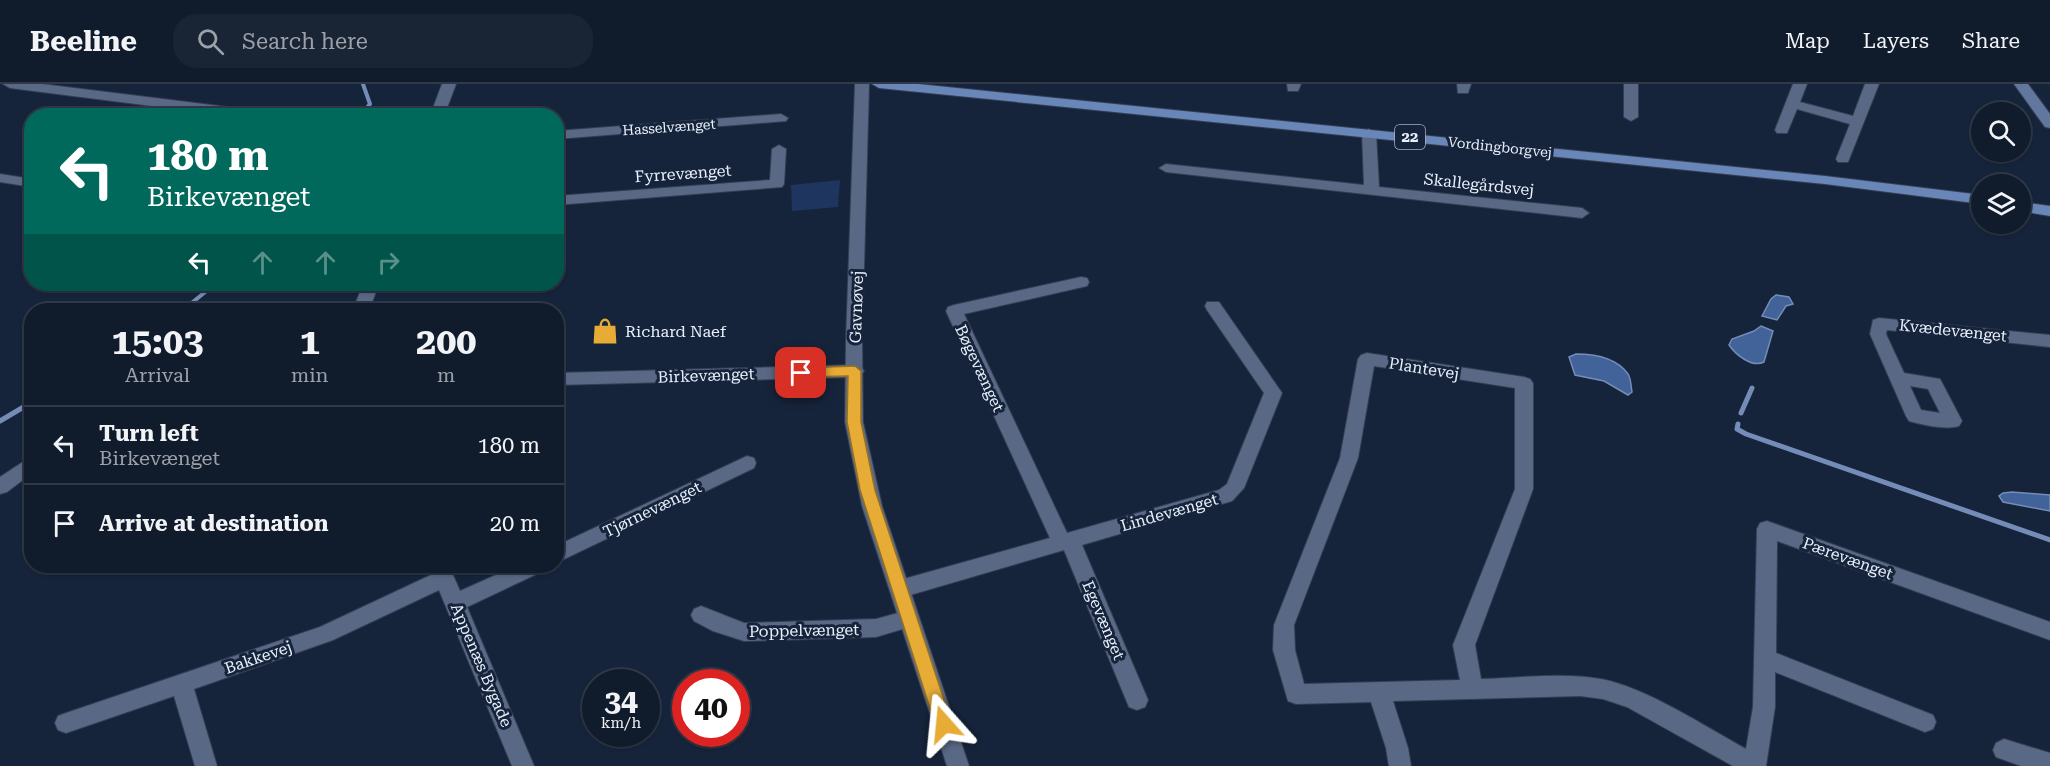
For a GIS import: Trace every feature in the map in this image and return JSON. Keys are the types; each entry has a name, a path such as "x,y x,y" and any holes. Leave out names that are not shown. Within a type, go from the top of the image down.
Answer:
{"main road":[{"name":"Vordingborgvej","path":"879,84 1971,196"},
{"path":"2021,84 2049,124"},
{"path":"2031,198 2050,199"},
{"path":"2031,207 2050,210"}],"street":[{"path":"10,84 204,108"},
{"path":"440,108 449,84"},
{"name":"Gavnøvej","path":"862,84 854,422 872,506 958,766"},
{"path":"1631,84 1631,117"},
{"path":"1782,130 1800,84"},
{"path":"1843,159 1872,84"},
{"path":"1792,104 1858,122"},
{"name":"Hasselvænget","path":"564,134 781,118"},
{"path":"1369,133 1372,190"},
{"name":"Fyrrevænget","path":"564,200 777,184 779,149"},
{"name":"Skallegårdsvej","path":"1166,168 1582,213"},
{"path":"0,178 24,182"},
{"name":"Bøgevænget","path":"1066,542 954,311 1082,282"},
{"name":"Lindevænget","path":"900,589 1225,496 1235,488 1273,393 1213,306"},
{"name":"Kvædevænget","path":"1900,379 1878,334 1879,324 2050,341"},
{"name":"Plantevej","path":"1473,688 1465,660 1464,645 1524,489 1524,383 1367,359 1348,458 1284,625 1284,650 1296,694 1580,686 1603,689 1634,700 1755,766"},
{"name":"Birkevænget","path":"564,379 855,371"},
{"name":"Tjørnevænget","path":"564,551 747,463"},
{"path":"0,487 24,469"},
{"name":"Pærevænget","path":"1755,766 1764,707 1767,529 2050,631"},
{"name":"Egevænget","path":"1066,542 1137,700"},
{"name":"Bakkevej","path":"66,723 326,634 440,573"},
{"name":"Appenæs Bygade","path":"442,573 523,766"},
{"path":"456,603 519,573"},
{"name":"Poppelvænget","path":"701,615 720,625 744,632 876,628 909,619"},
{"path":"1765,658 1925,722"},
{"path":"182,684 206,766"},
{"path":"1379,692 1397,748 1400,766"},
{"path":"2004,750 2050,764"}],"shaded area":[{"path":"840,180 838,207 792,211 791,185"},
{"path":"1776,295 1789,297 1793,304 1786,306 1777,320 1762,316 1771,299"},
{"path":"1761,326 1773,331 1764,362 1749,362 1729,345 1732,339"},
{"path":"1576,354 1611,360 1623,368 1629,376 1632,392 1628,395 1604,381 1575,375 1569,357"},
{"path":"2012,492 2050,495 2050,511 2003,502 1999,496"}],"waterway":[{"path":"363,84 370,104 367,108"},
{"path":"192,303 206,291"},
{"path":"1741,413 1752,388"},
{"path":"0,421 24,407"},
{"path":"1738,424 1737,429 1746,434 2050,540"}],"place":[{"name":"Richard Naef","path":"605,331"}],"route":[{"path":"801,373 855,371 854,422 867,490 944,724"}]}
